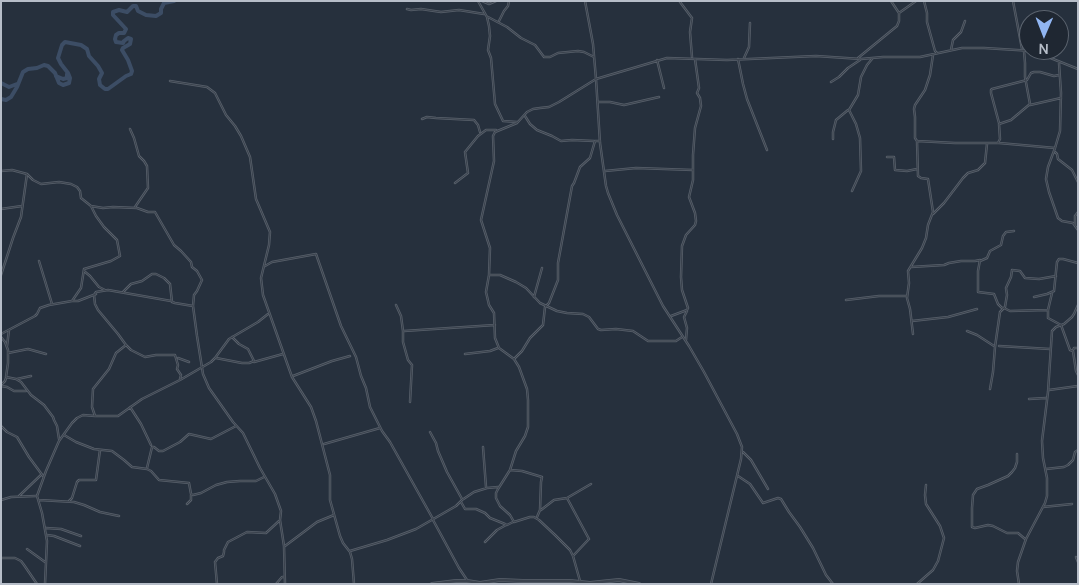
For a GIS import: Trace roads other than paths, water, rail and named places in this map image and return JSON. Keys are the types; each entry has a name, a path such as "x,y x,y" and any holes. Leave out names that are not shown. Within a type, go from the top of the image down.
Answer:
{"street":[{"path":"478,1 487,17 490,32 488,50 492,60 496,105 503,122 518,122"},
{"path":"482,1 489,4 496,1"},
{"path":"499,22 509,1"},
{"path":"585,1 594,57 600,141 608,193 617,215 663,306 686,341 742,446 737,476 711,584"},
{"path":"856,59 897,26 899,13 891,1"},
{"path":"899,13 916,1"},
{"path":"924,1 927,22 937,54"},
{"path":"1013,1 1019,30"},
{"path":"680,2 692,18 690,32 699,84 697,93 700,98 695,128 693,180 689,197 696,221 686,235 682,246 681,283 688,305 688,310 684,317 687,328 686,341"},
{"path":"407,9 441,12 464,11 485,14"},
{"path":"487,17 499,22 521,38 535,45 544,57 550,57 558,53 578,51 594,57"},
{"path":"952,50 953,40 961,32 966,20"},
{"path":"744,59 749,47 750,23"},
{"path":"455,183 468,173 465,152 480,133 486,130 496,130 518,122 524,114 551,106 596,79 657,60 670,58 714,60 816,56 873,59 883,57 920,57 971,48 1019,50"},
{"path":"933,54 930,75 925,90 914,108 918,169 920,177 929,180 933,214"},
{"path":"738,59 747,99 768,150"},
{"path":"830,82 861,59"},
{"path":"834,139 833,132 836,120 849,110 858,95 861,76 873,59"},
{"path":"657,60 664,88"},
{"path":"1024,60 1030,105"},
{"path":"1055,60 1078,69"},
{"path":"1059,62 1060,131 1046,173 1046,179 1058,218 1062,221 1071,222 1078,230"},
{"path":"998,144 1000,139 999,124 991,90 1025,80 1034,72 1054,76 1059,74"},
{"path":"170,81 207,87 215,93 226,115 244,142 250,156 256,199 270,232 261,287 292,376 313,412 330,475 329,496 343,543 350,552 353,562 354,584"},
{"path":"598,102 624,105 659,97"},
{"path":"999,124 1011,120 1030,105 1060,98"},
{"path":"849,110 860,138 860,171 852,191"},
{"path":"524,114 535,128 561,141 600,141"},
{"path":"422,119 427,117 474,120 478,125 480,133"},
{"path":"130,129 139,156 147,166 148,188 134,208"},
{"path":"496,130 493,136 494,161 481,220 490,248 486,292 494,313 495,338 498,348 514,359 522,373 528,400 528,427 525,436 516,451 510,470 496,493 500,506 510,515 514,522"},
{"path":"514,359 543,325 547,306 558,280 558,263 572,186 580,167 590,158 595,141"},
{"path":"917,141 1055,148"},
{"path":"913,334 907,296 908,271 922,248 933,214 944,203 962,178 968,173 978,170 986,163 987,144"},
{"path":"1054,151 1058,159 1072,170 1078,182"},
{"path":"887,157 894,157 895,170 907,171 918,169"},
{"path":"604,171 636,168 693,170"},
{"path":"1,171 12,170 27,174 41,184 60,182 74,184 77,186 81,198 91,206 106,230 117,240 119,257 111,262 85,268 81,288 72,301"},
{"path":"1,274 21,216 27,174"},
{"path":"1,208 22,206"},
{"path":"91,206 134,208 155,213 174,245 185,256 192,267 198,271 202,280 194,295 194,321 202,367 209,388 243,433 264,476 276,494 281,511 285,584"},
{"path":"1075,225 1075,216 1078,212"},
{"path":"910,267 944,265 949,262 960,261 975,262 979,260 980,262 987,258 990,251 1001,245 1006,232 1014,231"},
{"path":"263,267 272,262 316,254 341,326 356,357 370,407 467,580"},
{"path":"1078,263 1063,259 1059,259 1057,262 1054,291 1048,310 1049,320 1061,325 1070,350 1073,350 1076,372 1078,374"},
{"path":"39,260 52,305"},
{"path":"980,262 978,292 994,294 999,306 1010,311 1048,310"},
{"path":"534,297 542,268"},
{"path":"990,389 1000,312 1005,307 1007,298 1006,288 1012,270 1020,271 1024,278 1056,276"},
{"path":"83,271 99,287 106,290 171,300 175,303 194,306"},
{"path":"122,292 131,284 156,274 162,276 169,283 171,300"},
{"path":"489,275 500,275 516,282 526,288 540,302 562,313 589,316 598,329 601,330 633,331 648,341 676,340 683,336"},
{"path":"7,346 1,336 37,314 40,308 78,301 95,295 96,292 106,290"},
{"path":"1034,297 1052,293"},
{"path":"95,295 95,304 98,310 129,349 145,357 174,354 176,358 188,362"},
{"path":"846,300 879,296 907,296"},
{"path":"396,305 401,316 403,342 408,360 412,365 410,402"},
{"path":"1019,584 1017,566 1026,539 1043,507 1047,493 1042,442 1052,331 1074,314 1078,305"},
{"path":"912,321 948,317 977,309"},
{"path":"670,316 688,310"},
{"path":"44,584 48,546 37,496 63,434 79,416 118,416 142,399 211,362 232,337 270,313"},
{"path":"403,331 495,325"},
{"path":"1,385 6,377 7,346 10,330"},
{"path":"967,331 977,334 995,347"},
{"path":"232,337 248,349 254,362"},
{"path":"95,416 92,408 93,389 109,369 116,353 126,345"},
{"path":"999,346 1051,349"},
{"path":"465,354 490,351 498,348"},
{"path":"1073,350 1078,348"},
{"path":"8,353 28,349 46,354"},
{"path":"215,358 242,363 254,362 284,354"},
{"path":"292,376 350,356"},
{"path":"176,358 177,369 181,375 180,380"},
{"path":"6,377 16,379 31,376"},
{"path":"16,379 23,384 31,395 44,405 53,417 58,427 59,441"},
{"path":"1,385 7,386 13,391 28,391"},
{"path":"1048,390 1078,386"},
{"path":"1029,399 1047,398"},
{"path":"130,407 152,447 163,452 189,434 212,439 237,426"},
{"path":"1,426 6,432 17,437 44,477"},
{"path":"323,444 381,428"},
{"path":"430,432 447,472 462,500"},
{"path":"63,434 76,442 92,448 112,451 132,468 147,469 153,472 159,480 189,483 192,500 187,504"},
{"path":"483,446 486,488"},
{"path":"147,469 152,447"},
{"path":"69,501 72,498 78,481 82,479 96,480 100,450"},
{"path":"1044,469 1068,465 1078,450"},
{"path":"742,451 751,460 768,489"},
{"path":"1017,454 1015,468 1008,476 977,488 973,495 972,527 993,526 1007,533 1018,533 1026,539"},
{"path":"510,470 522,471 542,477 540,482 540,511 537,518"},
{"path":"19,496 42,474"},
{"path":"191,494 195,495 227,482 256,481 264,476"},
{"path":"737,476 750,484 763,503 778,498 781,499 810,543 833,584"},
{"path":"540,511 554,500 567,498 591,484"},
{"path":"917,584 933,570 938,561 944,538 940,526 926,504 926,486"},
{"path":"350,552 414,530 456,506 474,492 486,488 499,487"},
{"path":"1,500 8,497 37,496"},
{"path":"567,498 590,539 573,556"},
{"path":"38,500 69,501 84,504 100,512 119,516"},
{"path":"460,502 465,509 476,509 485,513 490,518 507,525"},
{"path":"1043,507 1072,504"},
{"path":"284,546 317,522 334,514"},
{"path":"485,542 497,530 507,525 530,517 537,518 570,550 580,582"},
{"path":"217,584 215,562 223,556 228,542 248,532 266,533 280,520"},
{"path":"45,528 61,529 81,536"},
{"path":"47,535 80,546"},
{"path":"27,549 46,562"},
{"path":"1076,557 1078,562"},
{"path":"1,558 15,558 21,561 38,584"},
{"path":"276,584 282,577 285,577"},
{"path":"432,584 467,580 479,584 493,581 580,582 619,580 639,584"}],"waterway":[{"path":"1,99 6,100 11,97 23,72 44,65 48,66 55,73 59,83 63,85 69,83 68,73 58,58 62,45 65,42 81,45 87,49 89,56 102,73 99,79 100,85 108,89 131,74 132,71 122,50 130,44 131,39 128,38 123,43 116,42 116,35 124,33 126,29 113,15 113,12 119,10 127,12 133,6 136,6 138,11 146,15 156,16 161,13 164,3 174,1"},
{"path":"56,76 63,79 67,78 67,74"},
{"path":"1,83 9,87 17,84"}]}
